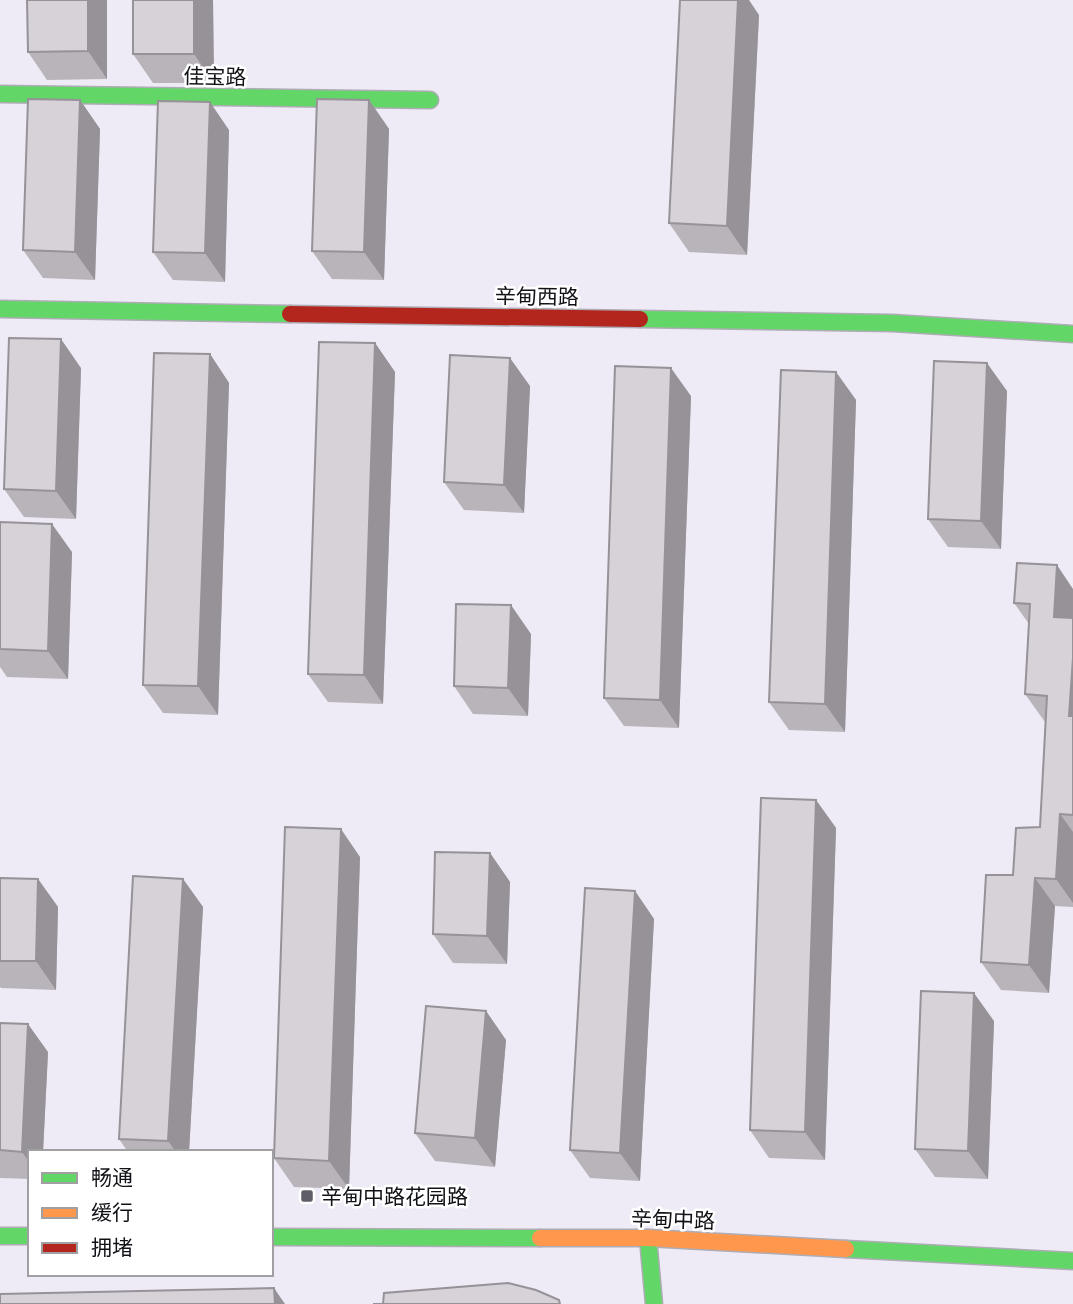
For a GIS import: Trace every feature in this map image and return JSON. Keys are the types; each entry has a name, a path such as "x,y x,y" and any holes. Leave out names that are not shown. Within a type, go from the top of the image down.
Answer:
{"street":[{"name":"佳宝路","path":"0,94 430,100"},
{"name":"辛甸西路","path":"0,309 878,323 1073,334"},
{"path":"0,1236 28,1236"},
{"name":"辛甸中路","path":"273,1237 648,1238 1073,1261"},
{"path":"648,1238 653,1304"}],"building":[{"path":"27,0 88,0 88,51 28,52"},
{"path":"133,0 194,0 194,54 133,54"},
{"path":"680,0 738,0 727,226 669,223"},
{"path":"28,99 80,100 75,252 23,250"},
{"path":"317,99 369,100 364,252 312,251"},
{"path":"158,101 210,102 205,253 153,252"},
{"path":"9,338 61,339 56,491 4,489"},
{"path":"319,342 375,343 364,675 308,674"},
{"path":"154,353 210,354 198,686 143,685"},
{"path":"450,355 510,358 504,485 444,482"},
{"path":"934,361 987,363 981,521 928,519"},
{"path":"615,366 671,368 660,700 604,698"},
{"path":"781,370 836,372 825,704 769,702"},
{"path":"0,522 52,524 48,651 0,649"},
{"path":"1017,563 1057,565 1054,617 1073,618 1069,716 1073,716 1073,815 1060,814 1056,879 1035,878 1029,965 981,962 986,875 1013,875 1016,828 1040,827 1047,696 1025,694 1030,604 1014,603"},
{"path":"456,604 511,605 508,688 454,686"},
{"path":"761,798 816,800 805,1132 750,1130"},
{"path":"285,827 341,829 329,1161 274,1158"},
{"path":"435,852 490,853 487,936 433,934"},
{"path":"133,876 183,879 168,1141 119,1139"},
{"path":"0,878 38,879 36,961 0,961"},
{"path":"585,888 635,891 620,1153 570,1150"},
{"path":"921,991 974,993 968,1151 915,1149"},
{"path":"426,1006 486,1011 475,1138 415,1133"},
{"path":"0,1023 28,1024 22,1152 0,1150"},
{"path":"508,1283 536,1290 559,1300 560,1304 383,1304 384,1293"},
{"path":"274,1288 275,1304 0,1304 0,1294"}],"traffic: fast":[{"path":"0,94 430,100"},
{"path":"0,309 290,314"},
{"path":"640,319 892,323 1073,334"},
{"path":"0,1236 28,1236"},
{"path":"273,1237 540,1238"},
{"path":"648,1238 654,1304"},
{"path":"846,1249 1073,1261"}],"traffic: slow":[{"path":"540,1238 648,1238 846,1249"}],"traffic: jam":[{"path":"290,314 640,319"}],"place":[{"name":"辛甸中路花园路","path":"307,1196"}]}
